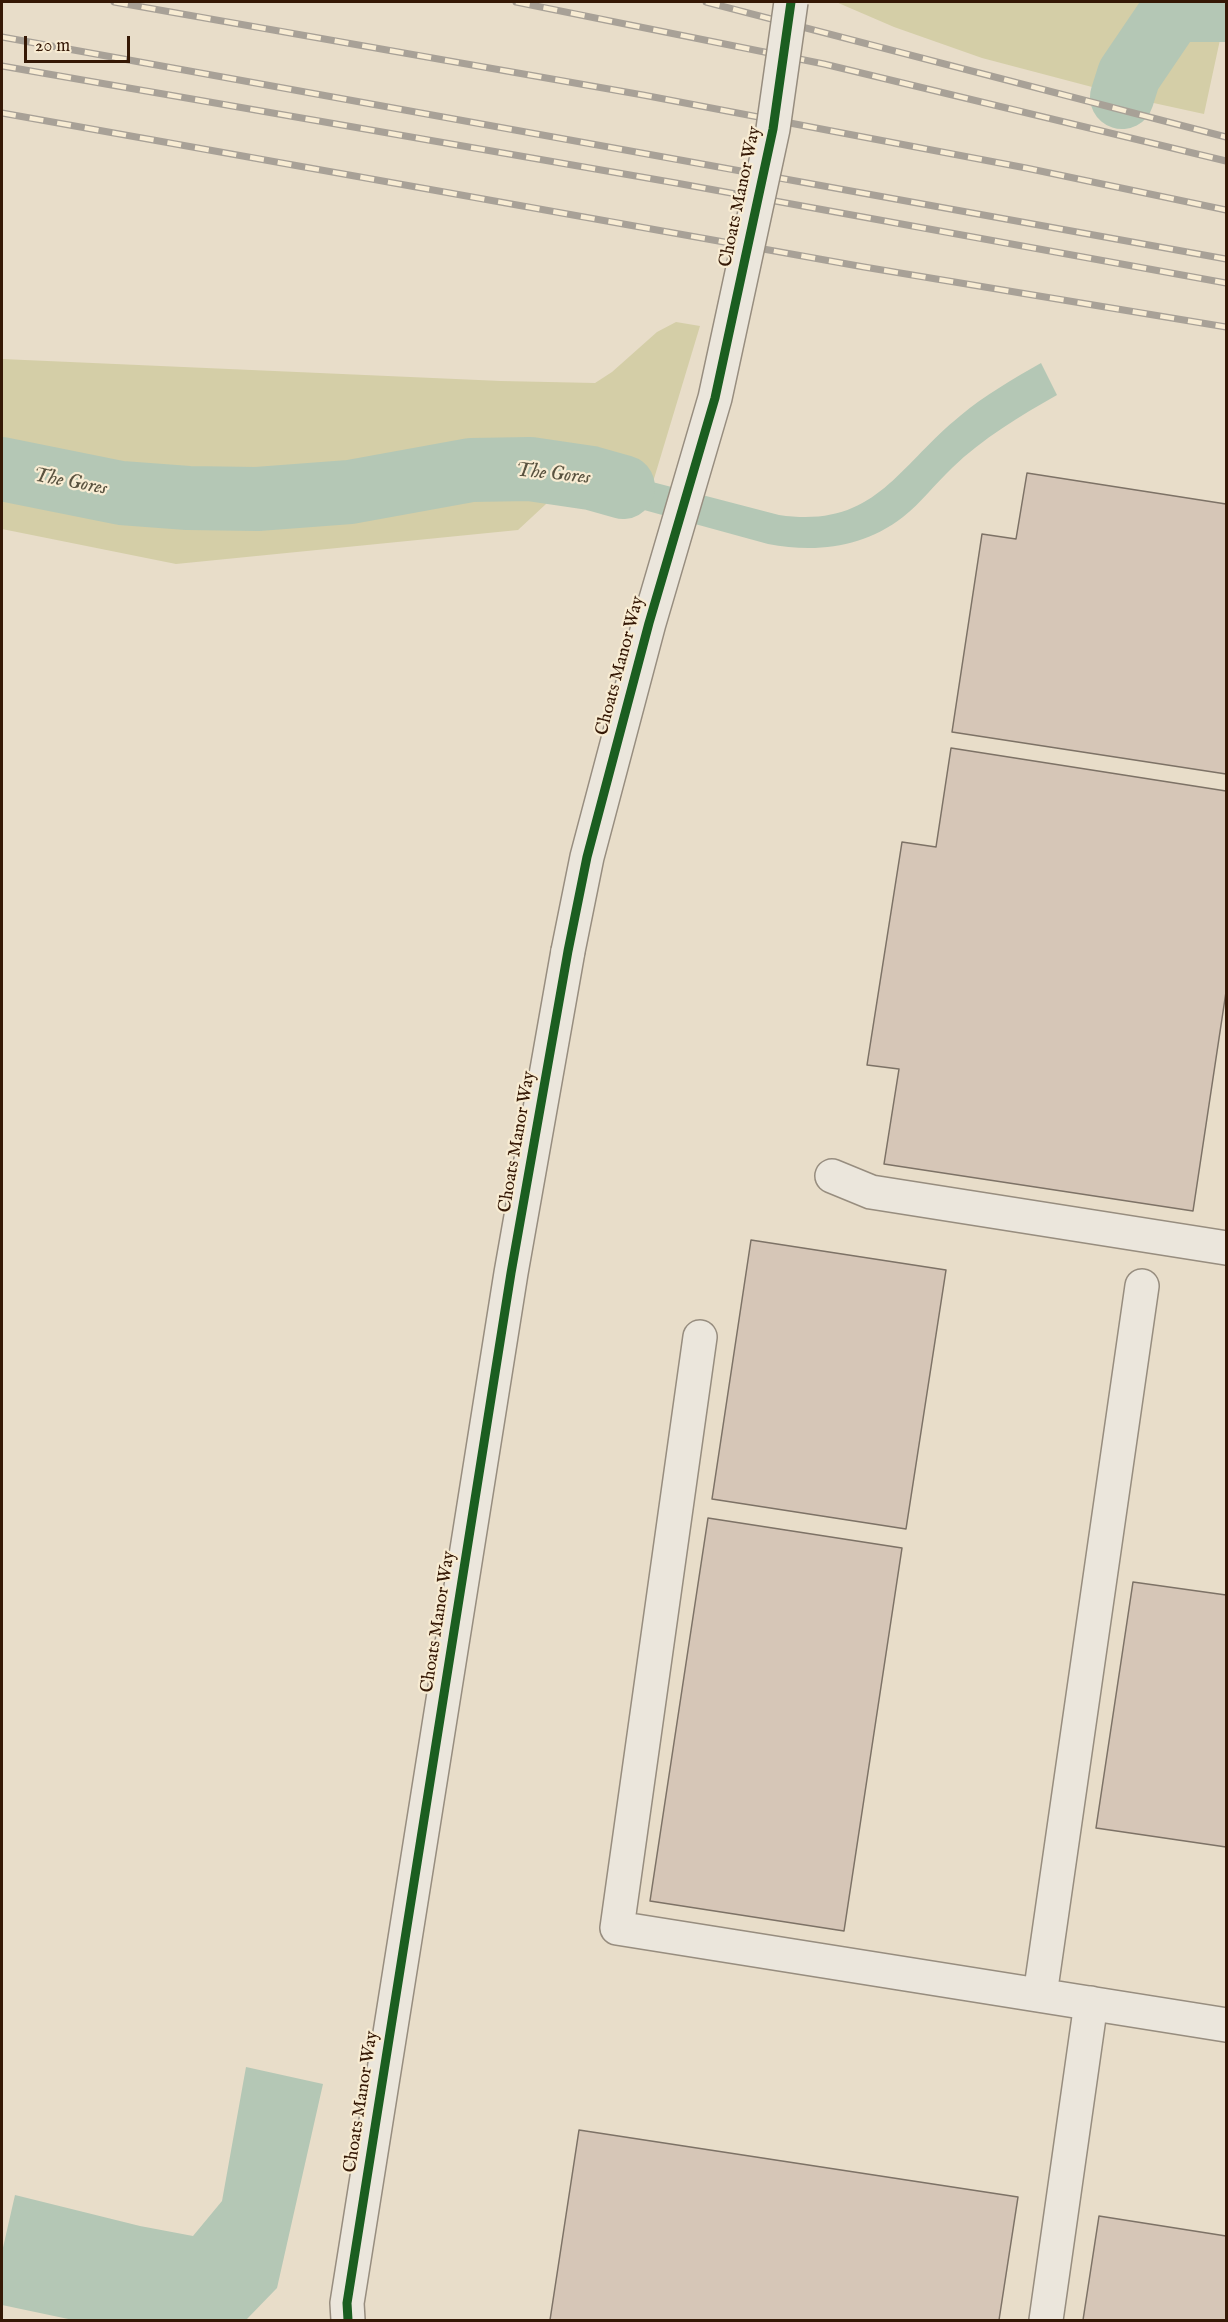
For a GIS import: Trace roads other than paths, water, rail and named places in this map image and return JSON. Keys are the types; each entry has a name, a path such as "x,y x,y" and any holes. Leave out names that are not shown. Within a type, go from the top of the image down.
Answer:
{"street":[{"name":"Choats Manor Way","path":"344,2315 509,1284 568,951 590,846 649,623 719,377 772,129 791,2"},
{"path":"832,1176 871,1192 1227,1248"},
{"path":"1040,1995 1142,1286"},
{"path":"700,1337 617,1928 1227,2025"},
{"path":"1046,2320 1091,2003"}],"water":[{"path":"1041,363 1057,395 1016,419 976,447 903,517 872,536 855,542 821,548 786,547 582,493 531,490 541,453 779,515 812,517 839,513 862,504 882,490 970,408"},
{"path":"246,2067 323,2084 277,2288 246,2320 73,2320 2,2305 2,2252 15,2195 140,2226 193,2236 222,2201"}],"waterway":[{"path":"1154,2 1173,10"},
{"name":"The Gores","path":"1122,97 1129,75 1173,10 1226,10"},
{"name":"The Gores","path":"2,469 121,493 188,498 257,499 350,492 471,470 530,469 591,478 623,487"}],"railway":[{"path":"114,2 643,95 1026,168 1226,210"},
{"path":"516,2 824,64 1226,161"},
{"path":"706,2 1226,137"},
{"path":"2,37 1226,259"},
{"path":"2,66 676,183 1226,283"},
{"path":"2,113 864,267 1226,327"}]}
